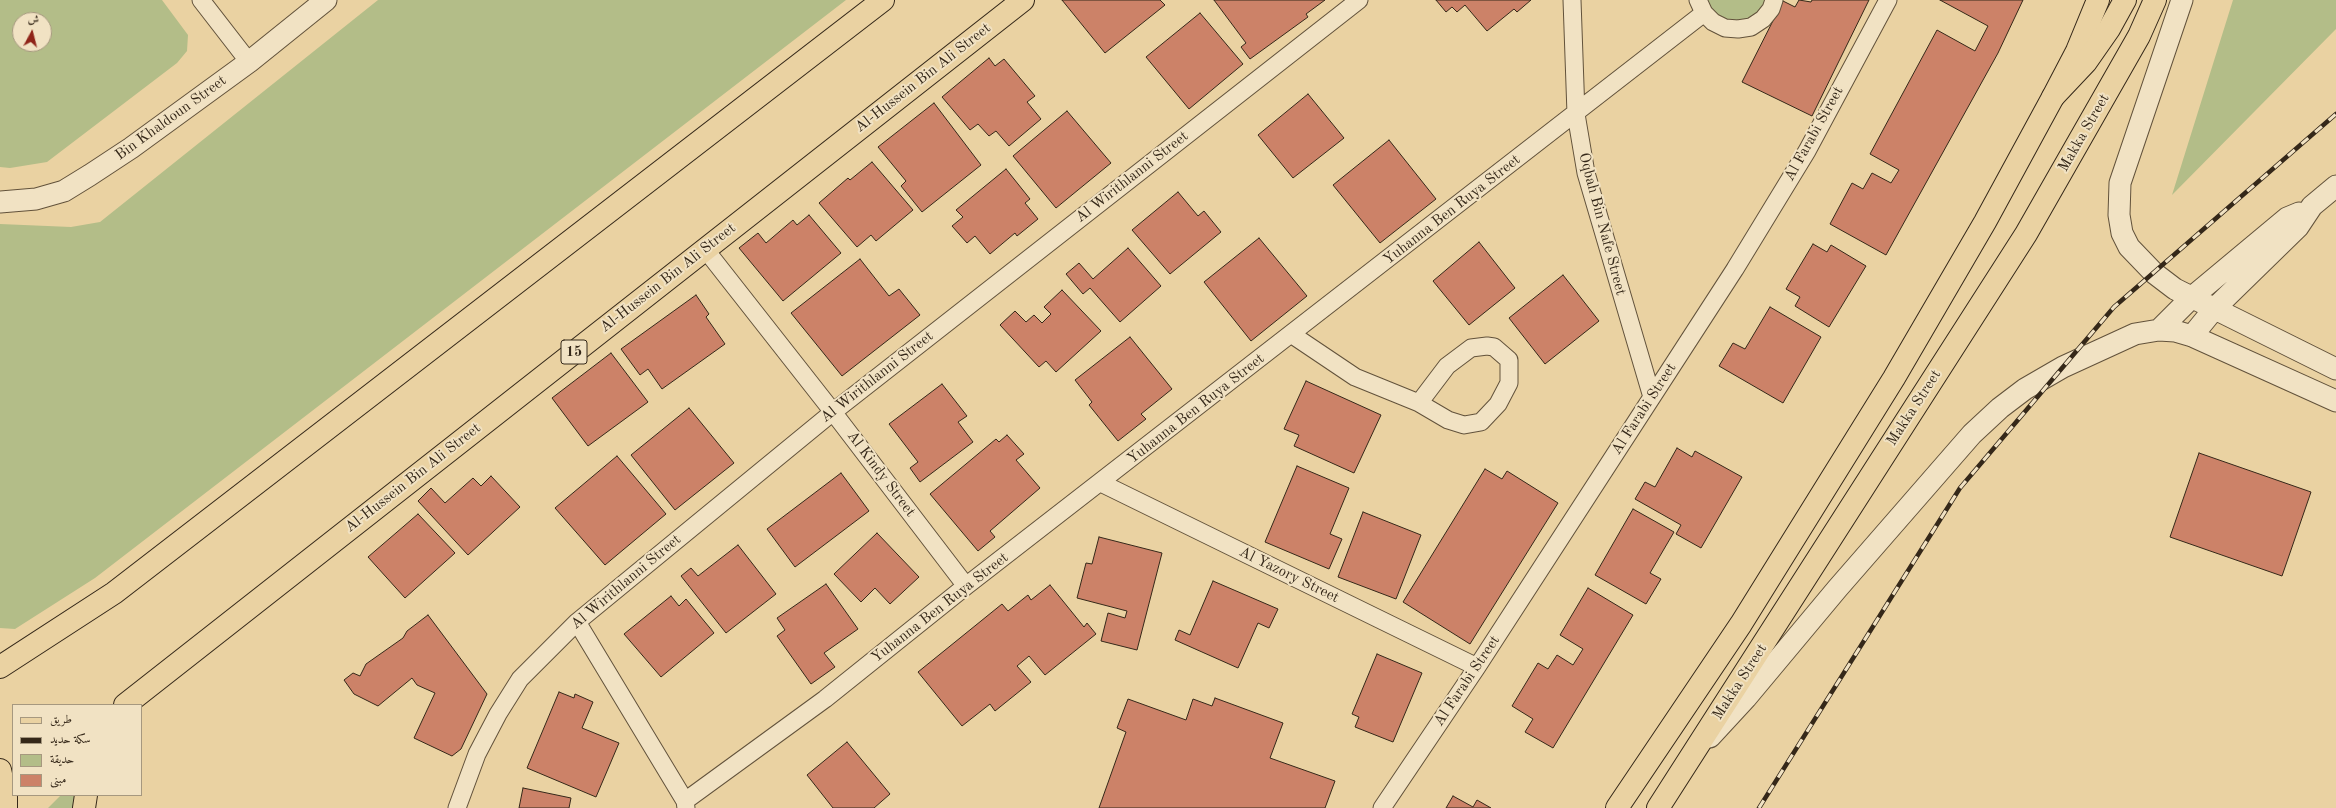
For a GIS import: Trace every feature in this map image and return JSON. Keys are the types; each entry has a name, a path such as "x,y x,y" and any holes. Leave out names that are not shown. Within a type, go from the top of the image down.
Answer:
{"main road":[{"path":"4,662 114,593 883,0"},
{"name":"Al-Hussein Bin Ali Street","path":"126,704 1023,0"},
{"name":"Makka Street","path":"1617,808 1741,624 1894,378 1985,222 2053,97 2077,51 2098,0"},
{"path":"2053,97 2086,62 2109,29 2125,0"},
{"name":"Makka Street","path":"1658,808 2026,234 2139,36 2155,0"},
{"path":"0,770 8,799"},
{"path":"84,808 86,796"}],"street":[{"path":"201,0 249,62"},
{"name":"Bin Khaldoun Street","path":"0,202 36,199 64,191 131,148 249,62 326,0"},
{"name":"Al Wirithlanni Street","path":"457,808 477,754 509,697 520,680 577,622 833,412 1359,0"},
{"name":"Oqbah Bin Nafe Street","path":"1572,0 1576,114 1586,173 1652,397"},
{"path":"1701,7 1713,22 1725,28 1738,29 1751,27 1762,19 1771,9 1774,0"},
{"name":"Al Farabi Street","path":"1382,808 1476,667 1735,269 1803,157 1888,0"},
{"path":"2182,0 2120,183 2119,216 2122,233 2129,247 2154,273 2192,298 2336,369"},
{"name":"Yuhanna Ben Ruya Street","path":"685,805 825,699 966,586 1102,483 1291,334 1576,114 1701,7"},
{"path":"2159,330 2192,298 2287,218 2312,206 2336,186"},
{"path":"2192,336 2214,309 2298,227 2312,206"},
{"name":"Al Kindy Street","path":"705,249 833,412 966,586"},
{"path":"1694,753 1746,698 1837,589 1967,439 2000,408 2025,390 2086,355 2135,334 2159,330 2192,336 2336,401"},
{"path":"1291,334 1355,377 1419,403 1448,420 1464,425 1481,422 1498,404 1509,384 1509,360 1494,347 1487,346 1471,348 1447,366 1419,403"},
{"name":"Al Yazory Street","path":"1102,483 1476,667"},
{"path":"577,622 685,805"}],"green space":[{"path":"0,0 162,0 188,35 187,51 177,63 47,162 10,168 0,167"},
{"path":"378,0 846,0 95,578 15,629 0,628 0,224 71,227 100,222"},
{"path":"1703,0 1769,0 1756,18 1724,23"},
{"path":"2233,0 2336,0 2336,29 2172,195"},
{"path":"60,796 77,796 77,808 48,808"}],"building":[{"path":"1062,0 1160,0 1165,5 1105,53"},
{"path":"1214,0 1325,0 1306,14 1308,17 1250,59 1241,47 1246,43"},
{"path":"1436,0 1531,0 1517,12 1514,9 1487,31 1465,5 1457,12 1452,7 1446,12"},
{"path":"1799,0 1811,2 1812,0 1869,0 1812,116 1742,82 1783,1 1795,7"},
{"path":"1940,0 2023,0 1998,53 1886,255 1830,224 1852,183 1863,189 1872,173 1891,183 1899,170 1870,154 1937,30 1975,51 1988,26"},
{"path":"1200,13 1243,64 1189,109 1146,57"},
{"path":"989,58 995,66 1004,59 1035,96 1027,102 1041,119 1009,146 996,131 989,136 978,124 970,130 942,97"},
{"path":"1308,94 1344,138 1293,178 1258,135"},
{"path":"934,103 981,165 922,212 901,186 906,181 878,147"},
{"path":"1067,111 1111,163 1056,208 1013,156"},
{"path":"1389,140 1436,199 1380,243 1333,185"},
{"path":"872,162 913,210 876,241 871,235 857,247 819,203 848,178 850,180"},
{"path":"1006,169 1030,199 1025,203 1038,219 1017,236 1015,233 990,254 975,236 967,243 952,226 963,217 956,210"},
{"path":"1178,192 1198,216 1204,211 1221,232 1170,274 1132,230"},
{"path":"809,215 841,253 783,301 739,248 758,233 766,243 793,220 797,225"},
{"path":"1259,238 1307,296 1251,341 1204,282"},
{"path":"1479,242 1515,288 1469,325 1433,281"},
{"path":"1813,244 1827,252 1831,245 1866,266 1829,327 1795,306 1800,297 1786,289"},
{"path":"1128,248 1161,286 1120,322 1090,288 1083,294 1066,274 1079,263 1093,279"},
{"path":"860,259 889,296 899,289 920,315 842,376 791,313"},
{"path":"1563,275 1599,321 1545,364 1509,318"},
{"path":"1062,290 1101,331 1056,372 1046,361 1039,367 1000,325 1015,311 1026,322 1034,315 1042,323 1051,314 1044,307"},
{"path":"696,295 709,314 706,317 725,344 662,389 648,369 640,375 621,349"},
{"path":"1770,307 1821,337 1783,403 1719,366 1733,343 1745,349"},
{"path":"1130,337 1172,389 1141,414 1146,419 1118,441 1089,405 1092,402 1075,380"},
{"path":"611,353 648,402 588,446 552,398"},
{"path":"1306,381 1381,415 1354,473 1294,446 1299,435 1284,429"},
{"path":"942,384 967,416 958,422 973,442 920,482 910,468 918,462 889,424"},
{"path":"689,408 734,463 675,510 631,455"},
{"path":"1007,435 1024,454 1016,460 1040,488 990,531 995,537 978,551 930,494 996,439 999,442"},
{"path":"1677,448 1692,457 1695,451 1742,477 1701,548 1676,534 1681,525 1635,499 1645,482 1655,487"},
{"path":"2199,453 2311,492 2282,576 2170,537"},
{"path":"617,456 666,514 605,565 555,508"},
{"path":"1297,466 1349,488 1330,534 1342,539 1329,569 1265,542"},
{"path":"1485,469 1502,479 1507,471 1558,503 1470,644 1403,602"},
{"path":"841,473 869,511 795,567 767,529"},
{"path":"491,476 520,507 468,555 418,501 431,488 445,503 473,478 481,486"},
{"path":"1633,509 1674,532 1650,573 1661,579 1646,604 1595,575"},
{"path":"1363,512 1421,535 1396,599 1338,577"},
{"path":"418,514 455,553 405,598 368,557"},
{"path":"877,533 919,577 890,604 875,588 861,602 834,574"},
{"path":"1099,537 1162,553 1137,650 1101,641 1108,613 1125,618 1127,611 1077,598 1086,563 1092,564"},
{"path":"738,545 776,594 726,633 681,576 691,568 698,576"},
{"path":"1213,581 1278,609 1269,628 1258,623 1238,668 1175,640 1179,630 1190,635"},
{"path":"826,584 858,629 824,653 835,667 811,684 777,636 785,630 777,618"},
{"path":"1050,585 1084,627 1087,623 1096,634 1045,675 1029,656 1017,666 1031,682 995,711 990,704 962,726 918,672 1002,604 1008,611 1028,595 1031,600"},
{"path":"1588,588 1633,615 1553,748 1525,732 1533,719 1512,706 1538,663 1548,669 1557,655 1573,665 1583,649 1560,635"},
{"path":"671,596 679,606 686,599 714,633 661,677 624,634"},
{"path":"428,615 487,694 461,749 452,756 414,738 435,693 417,685 412,678 378,706 354,694 344,680 353,673 360,676 366,664 403,638 407,631"},
{"path":"1377,654 1422,673 1393,742 1355,727 1359,717 1352,714"},
{"path":"559,692 574,698 575,694 593,702 582,728 619,743 596,797 527,768"},
{"path":"1215,698 1283,723 1270,758 1335,781 1325,808 1099,808 1126,732 1117,728 1128,699 1186,720 1193,699 1212,706"},
{"path":"847,742 890,794 874,808 833,808 807,775"},
{"path":"523,788 571,798 569,808 519,808"},
{"path":"1453,796 1473,807 1477,800 1491,808 1446,808"}],"railway":[{"path":"1759,808 1960,488 2114,307 2336,114"}]}
